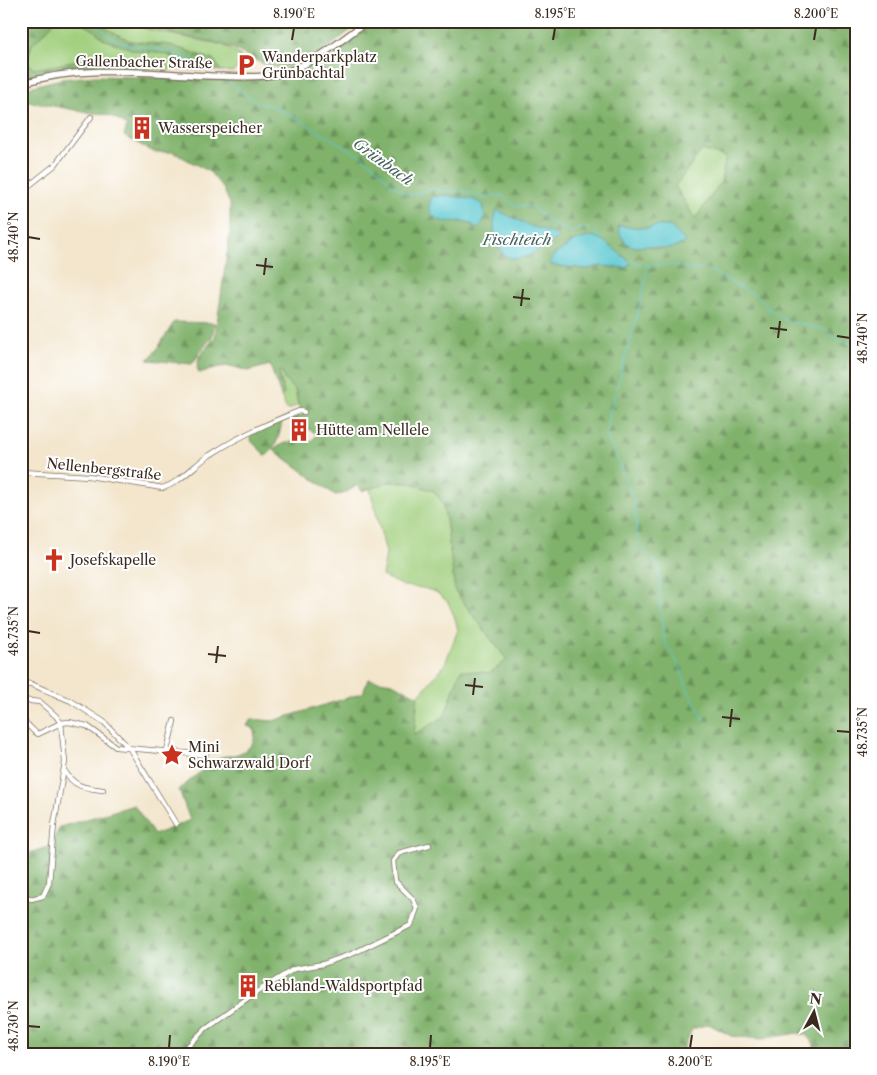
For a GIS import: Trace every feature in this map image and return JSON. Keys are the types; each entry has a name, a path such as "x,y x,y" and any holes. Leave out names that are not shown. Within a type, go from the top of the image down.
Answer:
{"main road":[{"name":"Gallenbacher Straße","path":"21,84 66,74 134,72 273,76 314,60 368,21"}],"street":[{"path":"21,192 55,165 91,117"},
{"name":"Nellenbergstraße","path":"21,472 89,476 163,488 172,485 209,455 256,428 294,412 304,412"},
{"path":"21,683 31,684 71,701 104,722 130,749 176,824"},
{"path":"21,700 40,702 61,722 65,762 54,824 49,883 43,896 31,899 21,894"},
{"path":"21,720 26,722 38,734 61,722 69,722 87,726 116,747 206,755"},
{"path":"167,751 174,721"},
{"path":"64,770 70,781 91,789 103,790"},
{"path":"180,1054 206,1028 252,995 294,969 323,964 354,953 411,925 417,908 413,899 395,881 393,861 399,853 428,845"}],"green space":[{"path":"21,21 55,21 32,45 27,61 34,69 86,58 94,59 103,68 68,70 36,75 21,80"},
{"path":"55,21 78,21 94,30 103,39 134,50 165,54 201,70 103,68 94,59 86,58 34,69 27,61 32,45"},
{"path":"78,21 93,21 130,41 170,45 214,60 221,71 201,70 165,54 134,50 103,39 94,30"},
{"path":"93,21 123,21 173,35 223,45 241,56 236,70 232,72 221,71 213,60 170,45 130,41"},
{"path":"123,21 362,21 317,55 298,64 280,67 263,64 224,45 147,29"},
{"path":"376,21 856,21 856,1054 813,1054 814,1044 806,1035 797,1033 762,1039 731,1036 709,1024 692,1029 681,1054 21,1054 21,856 50,846 60,827 134,805 154,835 190,820 179,790 219,758 239,754 251,746 254,738 253,728 247,726 251,719 273,721 363,693 368,679 392,683 418,696 414,735 444,717 461,670 490,673 507,660 455,591 446,519 442,502 434,491 410,483 387,482 362,491 358,485 343,494 335,495 274,450 282,444 312,441 317,434 290,419 282,422 279,437 270,453 266,456 252,442 250,436 300,411 295,390 285,381 282,371 279,372 284,394 281,396 270,365 248,371 231,366 219,367 199,373 197,367 199,357 215,337 230,233 230,204 223,188 210,172 173,152 154,152 124,136 127,126 111,116 21,100 21,89 61,79 96,76 240,80 284,75 305,68 325,57 369,24","holes":["702,150 726,157 721,182 695,219 675,186","444,195 472,199 482,204 477,228 469,223 459,222 437,196","618,226 647,228 670,226 685,241 658,249 646,245 637,247 628,245 623,240","575,241 608,244 631,262 626,268 600,266 587,269 551,265 553,256"]},
{"path":"702,150 726,157 721,182 695,219 675,186"},
{"path":"174,322 215,323 212,337 192,364 148,360 158,348"},
{"path":"282,371 285,381 295,390 298,405 287,410 281,396 284,394 279,372"},
{"path":"387,482 410,483 434,491 442,502 446,519 455,591 507,660 490,673 461,670 444,717 413,735 418,696 444,666 458,630 448,602 436,592 423,588 404,586 382,576 386,553 370,489"}],"water":[{"name":"Fischteich","path":"444,195 472,199 483,204 484,218 480,226 477,229 467,222 447,222 434,217 429,208 431,199 432,197"},
{"name":"Fischteich","path":"497,210 526,224 559,236 525,257 508,257 501,251 495,236 494,221"},
{"path":"618,226 647,228 670,226 685,241 672,248 633,247 626,243 620,234"},
{"name":"Fischteich","path":"592,236 607,244 631,262 626,268 600,266 587,269 551,265 553,256 575,241"}],"waterway":[{"name":"Grünbach","path":"93,21 109,36 128,45 180,55 212,70"},
{"name":"Grünbach","path":"228,82 257,103 272,106 289,114 361,156 378,169 391,184 409,195 432,189 468,192 487,198 497,195 503,196 515,206 532,207 549,222 571,232 583,228 590,229"},
{"name":"Grünbach","path":"595,231 598,237 601,238"},
{"name":"Grünbach","path":"629,261 646,265 673,265 689,269 712,271 756,295 765,302 767,308 785,320 826,330 831,336 856,346"},
{"path":"648,266 640,305 608,419 606,435 634,499 638,542 660,568 660,607 664,640 680,667 686,686 704,720"}],"place":[{"name":"Wanderparkplatz Grünbachtal","path":"246,65"},
{"name":"Wasserspeicher","path":"142,128"},
{"name":"Hütte am Nellele","path":"299,430"},
{"name":"Josefskapelle","path":"54,560"},
{"name":"Mini Schwarzwald Dorf","path":"172,755"},
{"name":"Rebland-Waldsportpfad","path":"248,986"}]}
